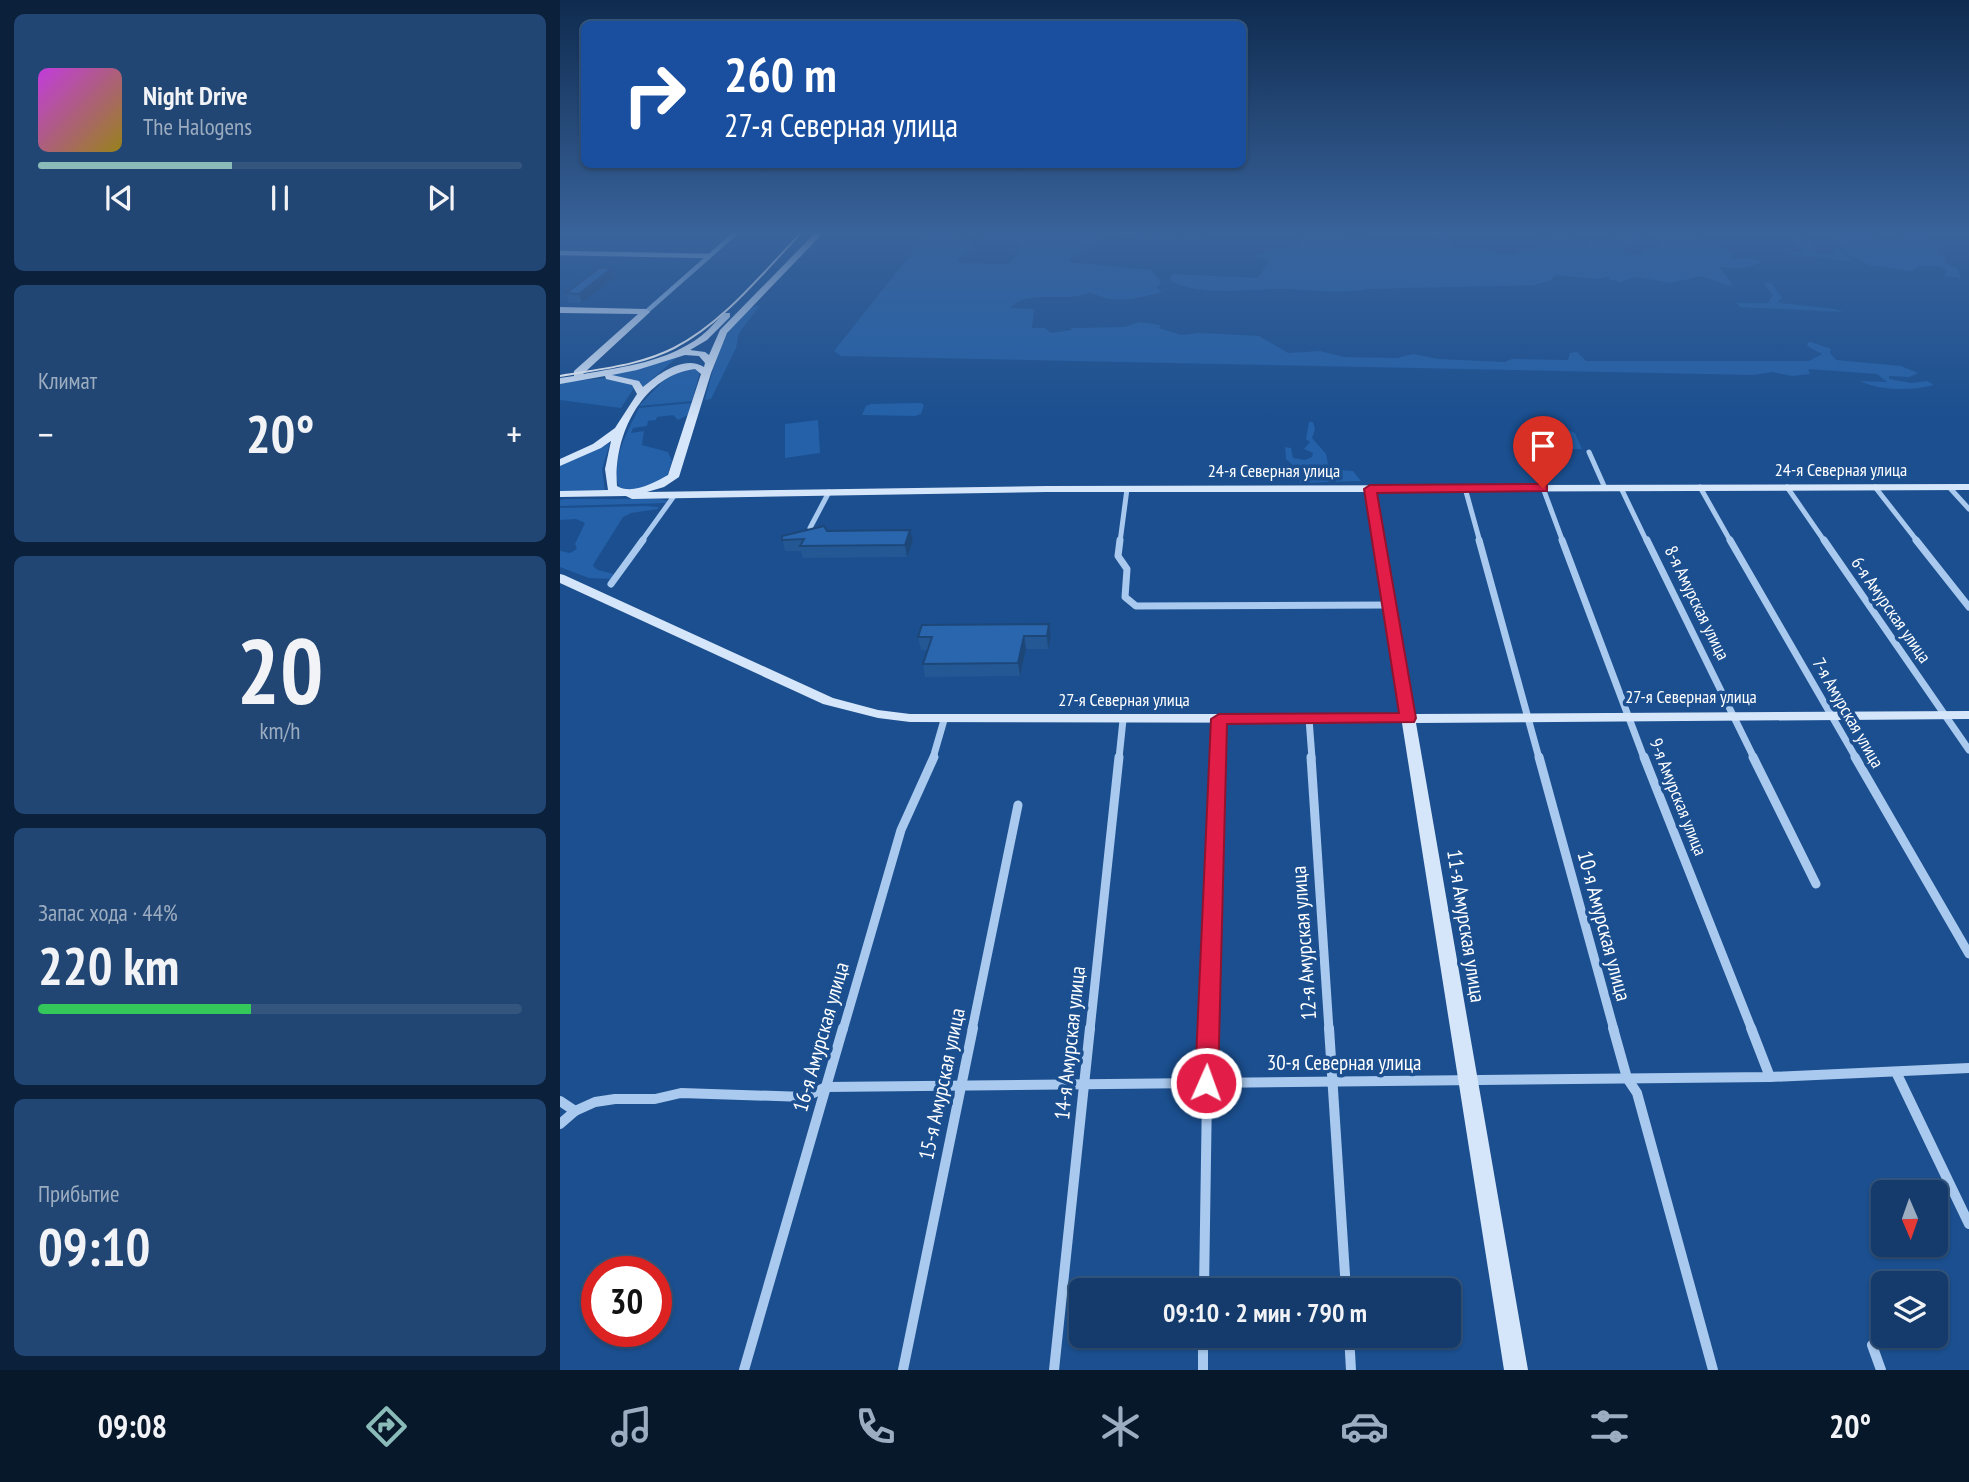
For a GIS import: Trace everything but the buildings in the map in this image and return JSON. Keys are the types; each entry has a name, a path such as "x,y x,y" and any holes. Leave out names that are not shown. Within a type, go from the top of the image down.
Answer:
{"main road":[{"path":"732,316 708,368 673,477 656,487 625,493 614,490 610,479 621,429 633,403 754,294"},
{"path":"560,310 646,312"},
{"path":"580,377 577,373 587,362 646,312"},
{"path":"675,355 704,338"},
{"path":"560,381 634,368 688,352 702,354 708,368"},
{"path":"665,374 693,365 708,368"},
{"path":"580,377 628,380 636,383 642,393"},
{"path":"560,463 597,446 621,429"},
{"name":"24-я Северная улица","path":"673,477 684,488 705,493"},
{"name":"24-я Северная улица","path":"560,494 625,493 632,496 674,496 705,493 1127,489 1969,487"},
{"name":"11-я Амурская улица","path":"1370,489 1516,1370"},
{"name":"27-я Северная улица","path":"560,578 828,701 878,714 944,720 1969,715"}],"street":[{"path":"646,312 666,294"},
{"path":"1589,452 1605,488"},
{"name":"7-я Амурская улица","path":"1700,487 1969,954"},
{"name":"6-я Амурская улица","path":"1787,487 1969,750"},
{"path":"1875,487 1969,607"},
{"path":"1949,487 1969,509"},
{"name":"10-я Амурская улица","path":"1465,488 1627,1078 1637,1093 1713,1370"},
{"name":"9-я Амурская улица","path":"1543,488 1628,717 1770,1077"},
{"name":"8-я Амурская улица","path":"1621,488 1816,884"},
{"path":"1127,489 1118,556 1127,569 1125,597 1136,606 1390,606"},
{"path":"810,528 829,492"},
{"path":"611,584 674,496"},
{"path":"1204,1278 1206,1083 1219,719"},
{"name":"12-я Амурская улица","path":"1309,719 1345,1278"},
{"name":"16-я Амурская улица","path":"744,1370 901,830 930,769 944,720"},
{"name":"14-я Амурская улица","path":"1054,1370 1123,720"},
{"name":"15-я Амурская улица","path":"904,1370 1018,805"},
{"name":"30-я Северная улица","path":"575,1111 595,1102 615,1099 655,1099 681,1093 805,1097 826,1087 1770,1077 1969,1068"},
{"path":"1896,1072 1969,1224"},
{"path":"560,1101 575,1111 560,1124"},
{"path":"1203,1348 1203,1370"},
{"path":"1350,1348 1351,1370"},
{"path":"1873,1348 1881,1370"}],"shaded area":[{"path":"879,294 1084,294 1070,297 1036,297 1017,302 1010,308 1034,309 1032,328 1045,328 1051,333 1072,330 1070,328 1125,327 1139,322 1161,325 1159,328 1181,335 1200,333 1259,336 1288,353 1320,351 1344,357 1397,358 1413,354 1438,359 1504,362 1512,359 1568,360 1570,353 1577,352 1586,361 1809,361 1822,354 1807,346 1808,342 1811,342 1831,349 1830,353 1836,360 1901,366 1918,373 1909,377 1889,376 1889,379 1911,383 1927,381 1934,385 1906,389 1887,388 1860,381 1887,382 1877,374 1808,369 1810,374 1792,376 1772,372 1753,375 841,356 834,351"},
{"path":"1095,294 1154,294 1125,300"},
{"path":"1779,294 1782,298 1778,301 1780,303 1843,312 1740,307 1737,303 1768,303 1773,295"},
{"path":"760,305 739,333 736,348 711,399 705,400 729,330 748,309"},
{"path":"682,353 643,387 640,382 610,375"},
{"path":"689,366 700,371 692,401 639,406 666,378"},
{"path":"609,378 634,388 621,408 560,400 560,382"},
{"path":"692,403 688,415 678,420 673,415 657,417 656,420 648,421 647,426 633,428 631,433 644,431 642,445 668,452 672,461 666,479 637,489 619,487 618,457 639,408"},
{"path":"871,404 924,405 921,414 915,416 862,415 866,406"},
{"path":"818,420 820,453 785,458 785,424"},
{"path":"1309,422 1313,422 1315,429 1312,438 1326,454 1329,469 1353,471 1361,481 1300,483 1301,473 1286,459 1285,447 1291,448 1293,458 1305,460 1312,457 1313,453 1304,449 1310,442 1306,439"},
{"path":"1539,429 1565,429 1575,433 1582,449 1547,449"},
{"path":"610,443 602,469 605,490 560,491 560,466"},
{"path":"560,500 668,501 560,506"},
{"path":"646,506 658,509 631,513 623,517 593,565 616,576 612,579 589,578 560,567 560,551 570,553 577,549 575,544 585,523 576,519 560,520 560,508"}],"tram line":[{"path":"560,376 618,366 661,354 693,337 744,294"}],"route":[{"path":"1206,1083 1219,719 1408,718 1370,489 1543,488"}]}
